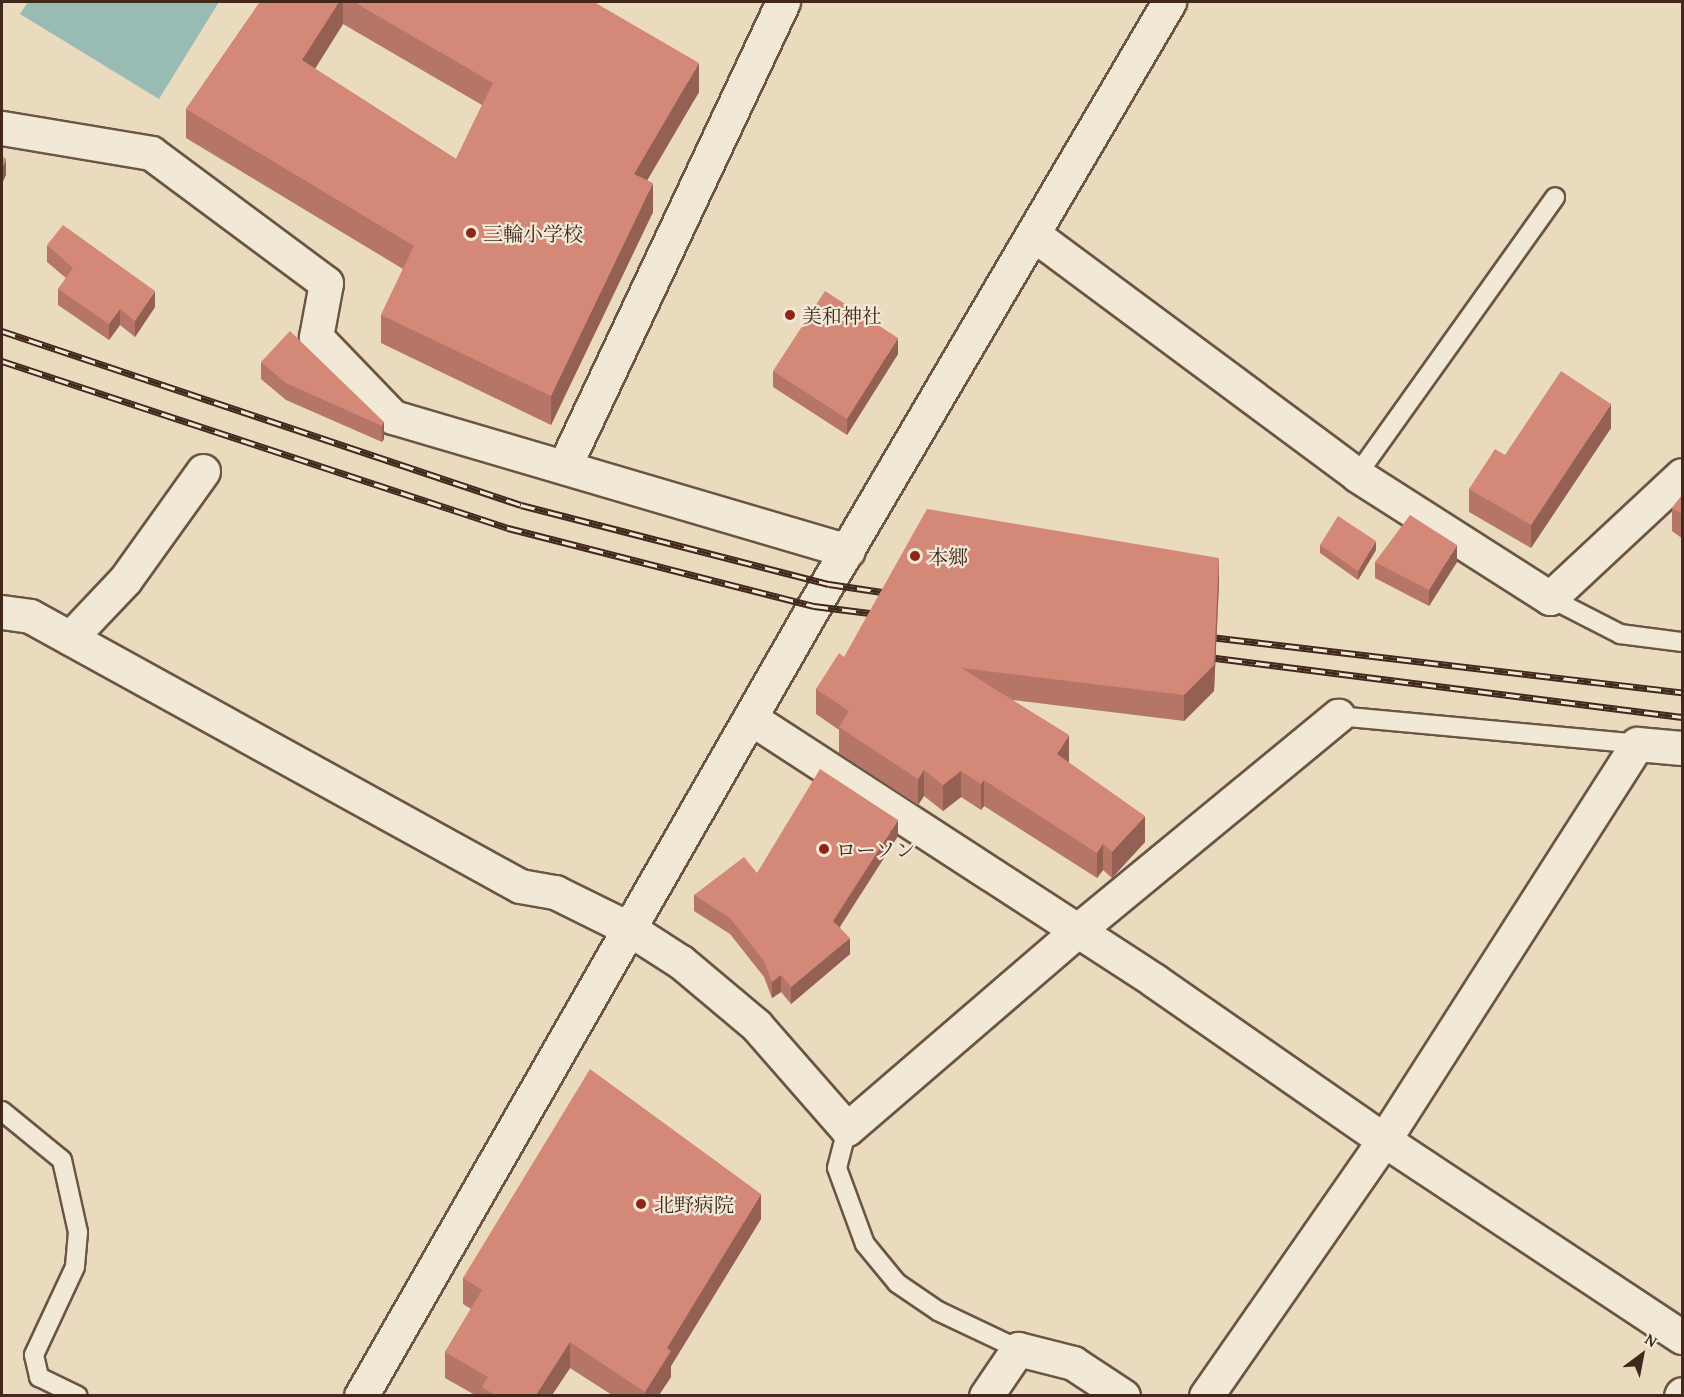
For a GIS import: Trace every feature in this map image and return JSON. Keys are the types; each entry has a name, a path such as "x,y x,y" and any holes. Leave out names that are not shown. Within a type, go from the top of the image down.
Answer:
{"street":[{"path":"564,467 783,2"},
{"path":"361,1395 628,928 1169,2"},
{"path":"2,128 151,153 326,283 316,337 393,417 848,551"},
{"path":"1033,234 1357,475 1550,598 1683,475"},
{"path":"70,638 125,580 203,471"},
{"path":"2,612 30,616 520,886 555,892 628,928 681,962 756,1025 847,1130 1078,930 1338,716"},
{"path":"752,719 1078,930 1384,1140 1683,1337"},
{"path":"1206,1395 1384,1140 1637,744 1683,748"},
{"path":"986,1395 1018,1349 1073,1363 1124,1395"}],"lane":[{"path":"1357,475 1555,197"},
{"path":"1550,598 1620,634 1683,642"},
{"path":"1338,716 1637,744"},
{"path":"2,1111 62,1160 78,1232 75,1267 34,1355 39,1377 78,1395"},
{"path":"847,1130 837,1168 865,1244 906,1289 939,1311 1018,1349"}],"water":[{"path":"28,2 219,2 159,99 20,14"}],"building":[{"path":"260,2 339,2 302,60 456,159 493,83 354,2 594,2 699,63 634,174 653,183 551,396 381,315 414,246 186,109"},
{"path":"2,156 6,159 2,168"},
{"path":"63,225 155,291 135,321 120,309 109,324 58,289 73,268 47,245"},
{"path":"825,291 898,338 847,419 773,371"},
{"path":"290,331 384,422 382,426 286,383 261,362"},
{"path":"1561,371 1611,404 1531,525 1469,489 1495,449 1505,455"},
{"path":"1683,494 1683,515 1672,508"},
{"path":"927,509 1219,558 1214,665 1184,695 961,668 1069,735 1057,754 1145,816 1112,852 1103,844 1097,853 984,780 981,784 961,771 943,785 924,770 918,779 839,727 849,711 816,689 839,653 844,657"},
{"path":"1410,515 1457,545 1429,590 1375,562"},
{"path":"1338,516 1376,541 1358,571 1320,545"},
{"path":"820,769 898,820 833,921 850,938 791,987 781,975 772,982 764,961 730,918 694,895 744,857 757,873"},
{"path":"590,1069 761,1194 667,1348 671,1351 645,1392 570,1342 536,1395 495,1395 482,1387 488,1377 445,1352 482,1290 463,1278"}],"railway":[{"path":"2,331 521,505 829,584 895,594"},
{"path":"2,361 508,528 814,606 885,615"},
{"path":"1202,636 1682,692"},
{"path":"1200,656 1682,717"}],"place":[{"name":"三輪小学校","path":"471,233"},
{"name":"美和神社","path":"790,315"},
{"name":"本郷","path":"915,556"},
{"name":"ローソン","path":"824,849"},
{"name":"北野病院","path":"641,1204"}]}
